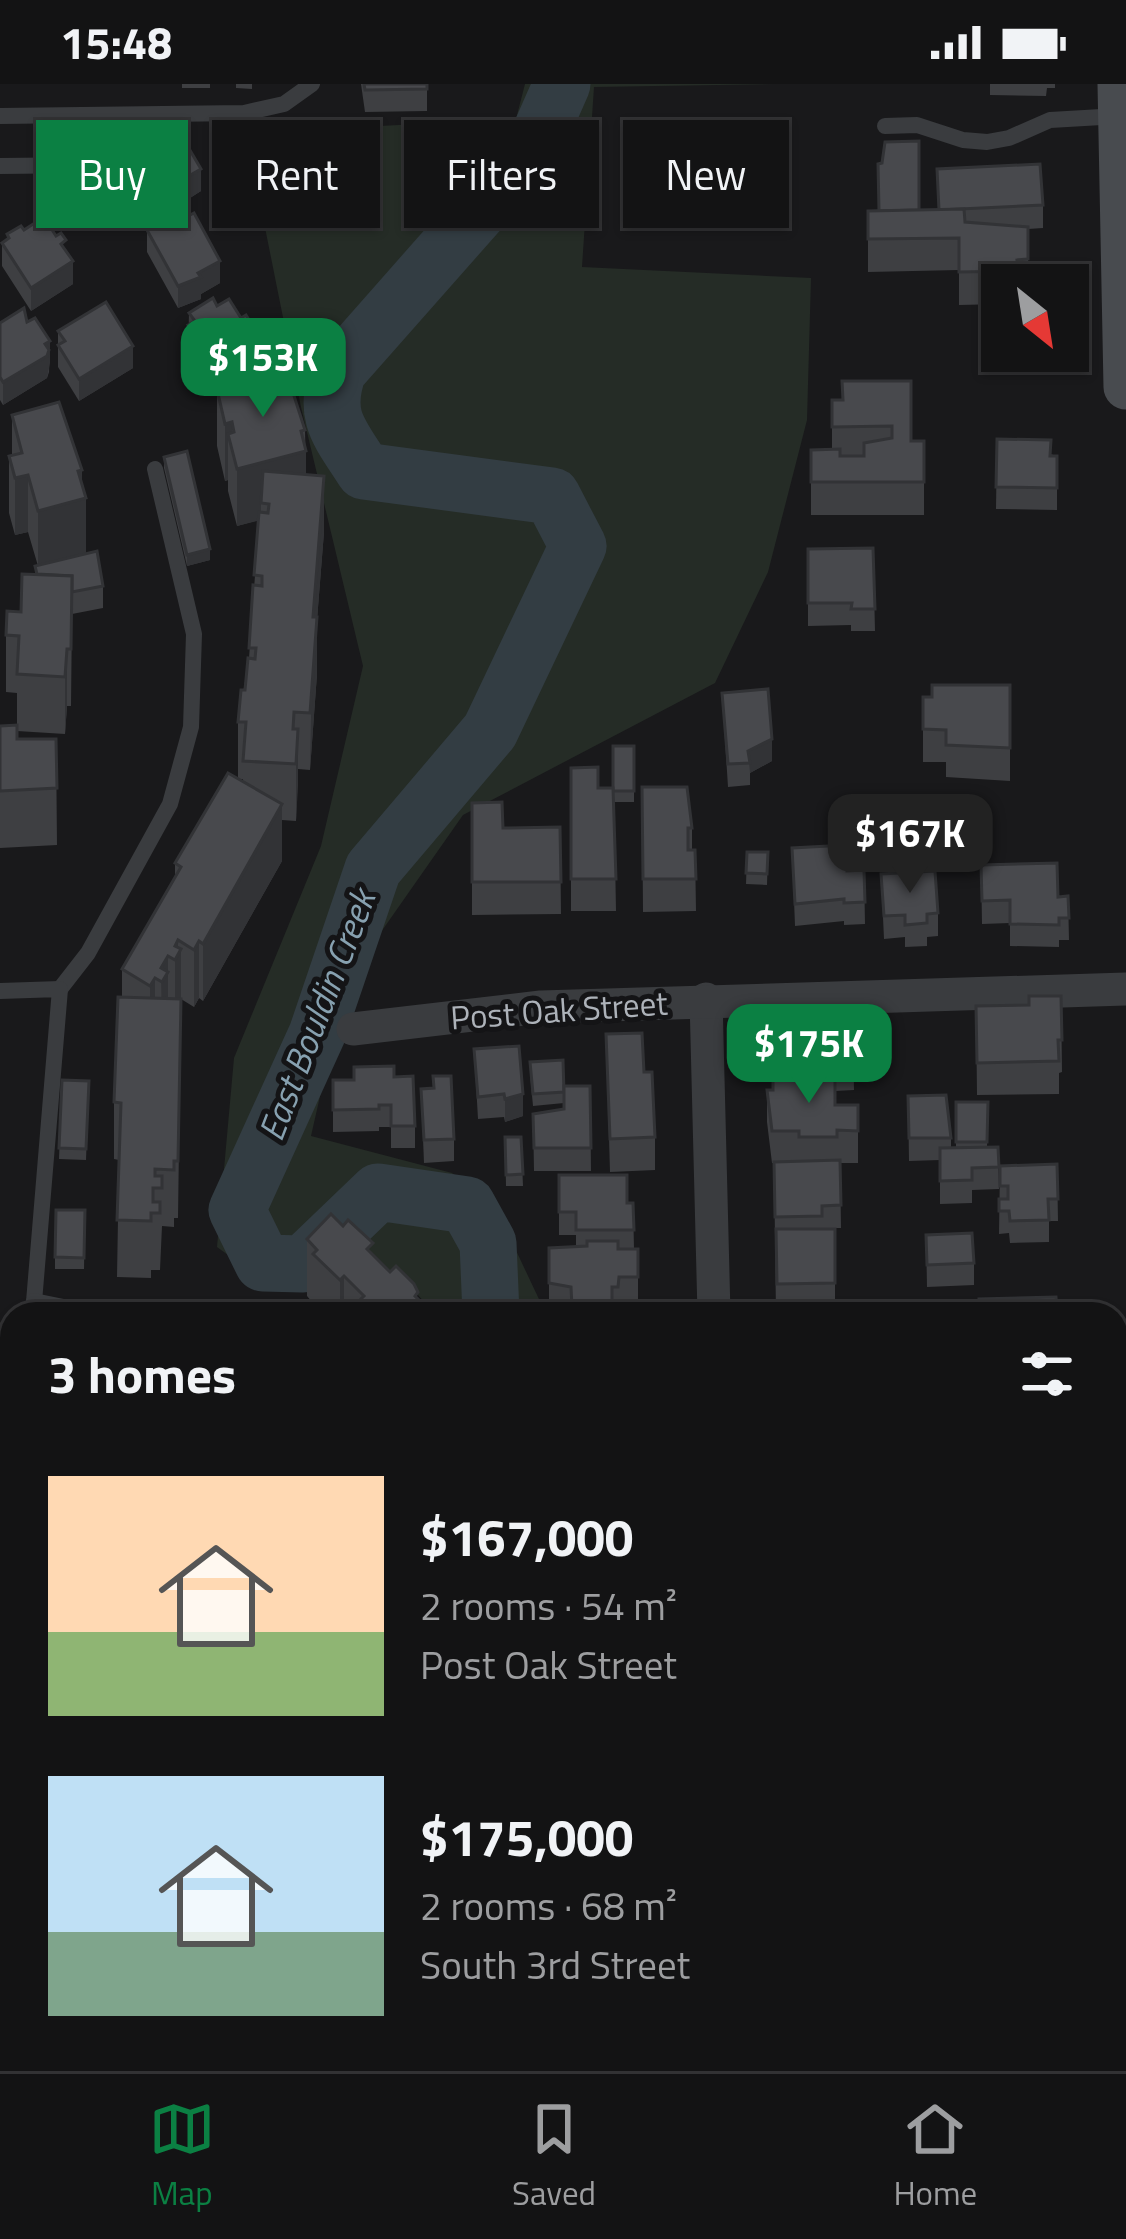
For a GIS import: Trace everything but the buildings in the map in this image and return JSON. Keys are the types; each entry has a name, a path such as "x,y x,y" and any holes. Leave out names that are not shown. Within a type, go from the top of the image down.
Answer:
{"street":[{"path":"1120,100 1126,387"},
{"name":"Post Oak Street","path":"353,1029 541,1007 1126,989"},
{"path":"706,999 715,1302"}],"lane":[{"path":"0,116 244,113 284,104 312,84"},
{"path":"885,126 917,125 963,140 987,142 1120,100"},
{"path":"0,166 36,166"},
{"path":"34,1302 60,989 88,953 170,804 191,728 194,634 155,469"},
{"path":"0,991 60,989"}],"shaded area":[{"path":"525,84 775,84 594,87 592,120 497,120 516,119"},
{"path":"404,125 404,228 585,228 582,267 811,278 807,420 768,572 715,683 463,815 346,982 311,1136 452,1173 495,1206 540,1302 424,1302 400,1275 334,1248 291,1285 250,1271 217,1247 234,1058 321,846 363,666 301,407 265,228 380,228 380,126"}],"waterway":[{"name":"East Bouldin Creek","path":"490,1302 488,1243 467,1205 378,1192 303,1264 263,1263 237,1210 317,1034 373,869 490,731 578,546 552,496 364,471 336,424 332,401 338,371 533,150 562,84"}]}
